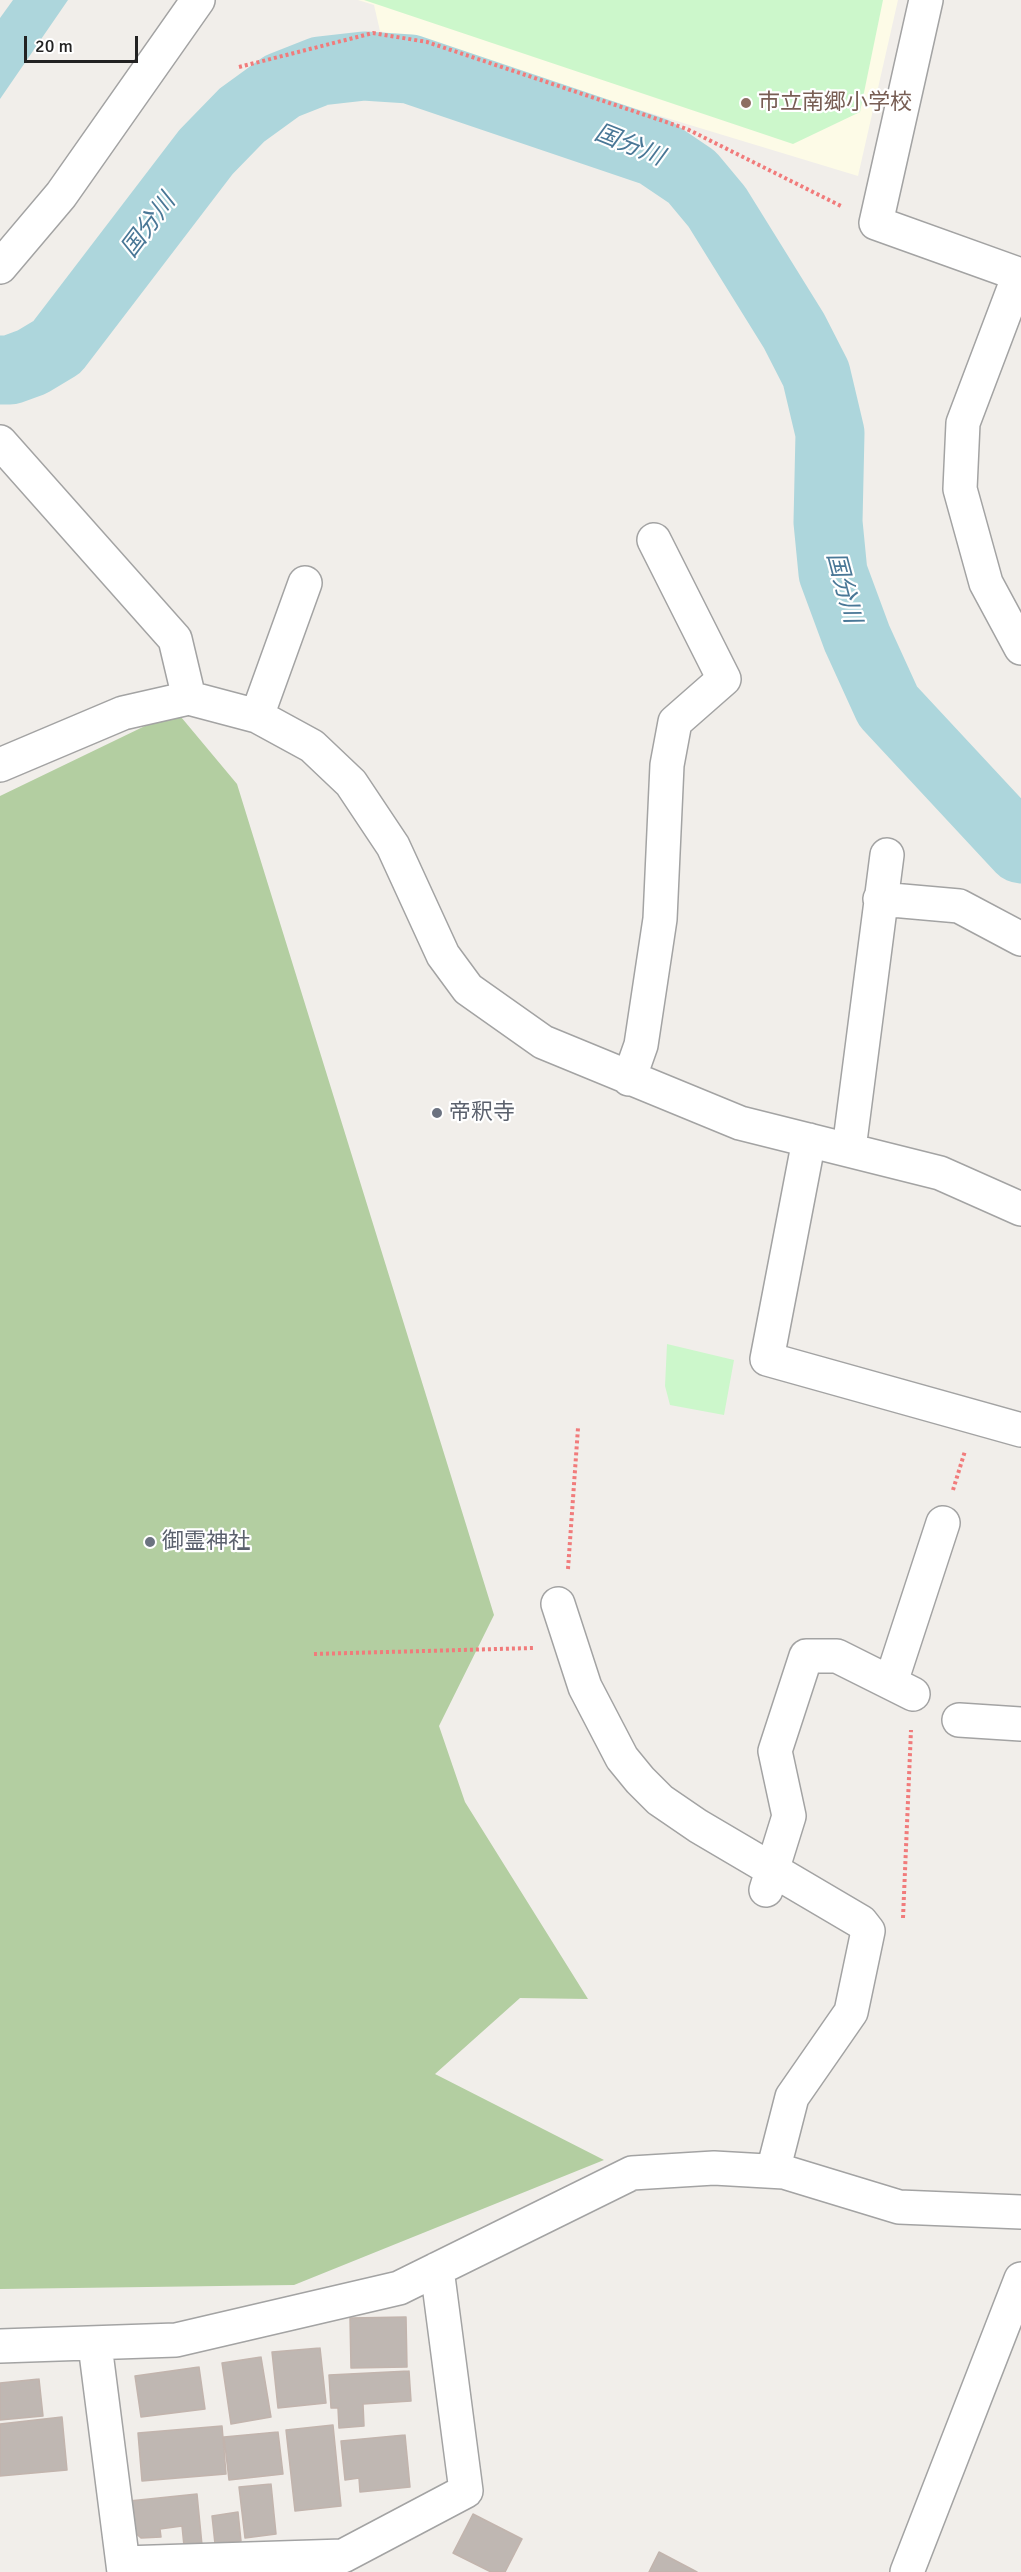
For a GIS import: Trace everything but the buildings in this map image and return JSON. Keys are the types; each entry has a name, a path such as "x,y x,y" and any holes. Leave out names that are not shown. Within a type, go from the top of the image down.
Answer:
{"street":[{"path":"0,267 61,195 198,0"},
{"path":"926,0 876,223 1020,275 963,423 960,489 987,583 1021,648"},
{"path":"0,442 175,639 189,698"},
{"path":"629,1078 641,1045 660,919 667,765 675,722 724,679 654,540"},
{"path":"256,716 305,583"},
{"path":"0,765 123,713 189,698 256,716 312,746 351,783 393,846 443,955 468,989 543,1042 740,1123 940,1173 1021,1209"},
{"path":"849,1149 887,855"},
{"path":"880,899 959,906 1021,939"},
{"path":"809,1140 766,1359 1021,1430"},
{"path":"769,1881 789,1815 775,1751 806,1656 837,1656 902,1688 944,1523"},
{"path":"558,1604 585,1687 622,1758 640,1780 660,1800 769,1881 861,1923 868,1931 851,2012 792,2097 773,2171"},
{"path":"959,1720 1021,1724"},
{"path":"0,2346 176,2340 399,2288 632,2173 714,2168 784,2172 899,2207 1021,2212"},
{"path":"95,2344 124,2568 343,2556 466,2491 437,2270"},
{"path":"906,2572 1021,2279"}],"path":[{"path":"239,67 373,33 427,42 687,129 876,223"},
{"path":"944,1523 975,1419"},
{"path":"558,1604 567,1590 578,1428"},
{"path":"314,1654 573,1647"},
{"path":"902,1688 903,1921"}],"shaded area":[{"name":"市立南郷小学校","path":"358,0 898,0 858,176 380,31 374,5"}],"green space":[{"name":"市立南郷小学校","path":"364,0 883,0 860,112 793,144"},
{"path":"176,711 237,784 494,1615 439,1726 465,1802 588,1999 520,1998 435,2074 604,2160 294,2285 0,2289 0,796"},
{"path":"667,1344 734,1360 724,1415 670,1405 665,1386"}],"water":[{"path":"13,0 68,0 0,99 0,18"}],"waterway":[{"name":"国分川","path":"0,370 10,370 32,362 57,347 206,152 242,115 282,86 320,71 364,66 410,69 655,152 692,177 717,207 794,331 816,374 830,433 828,522 833,573 857,638 888,706 1021,849"}],"place":[{"name":"市立南郷小学校","path":"746,103"},
{"name":"帝釈寺","path":"437,1113"},
{"name":"御霊神社","path":"150,1542"}]}
